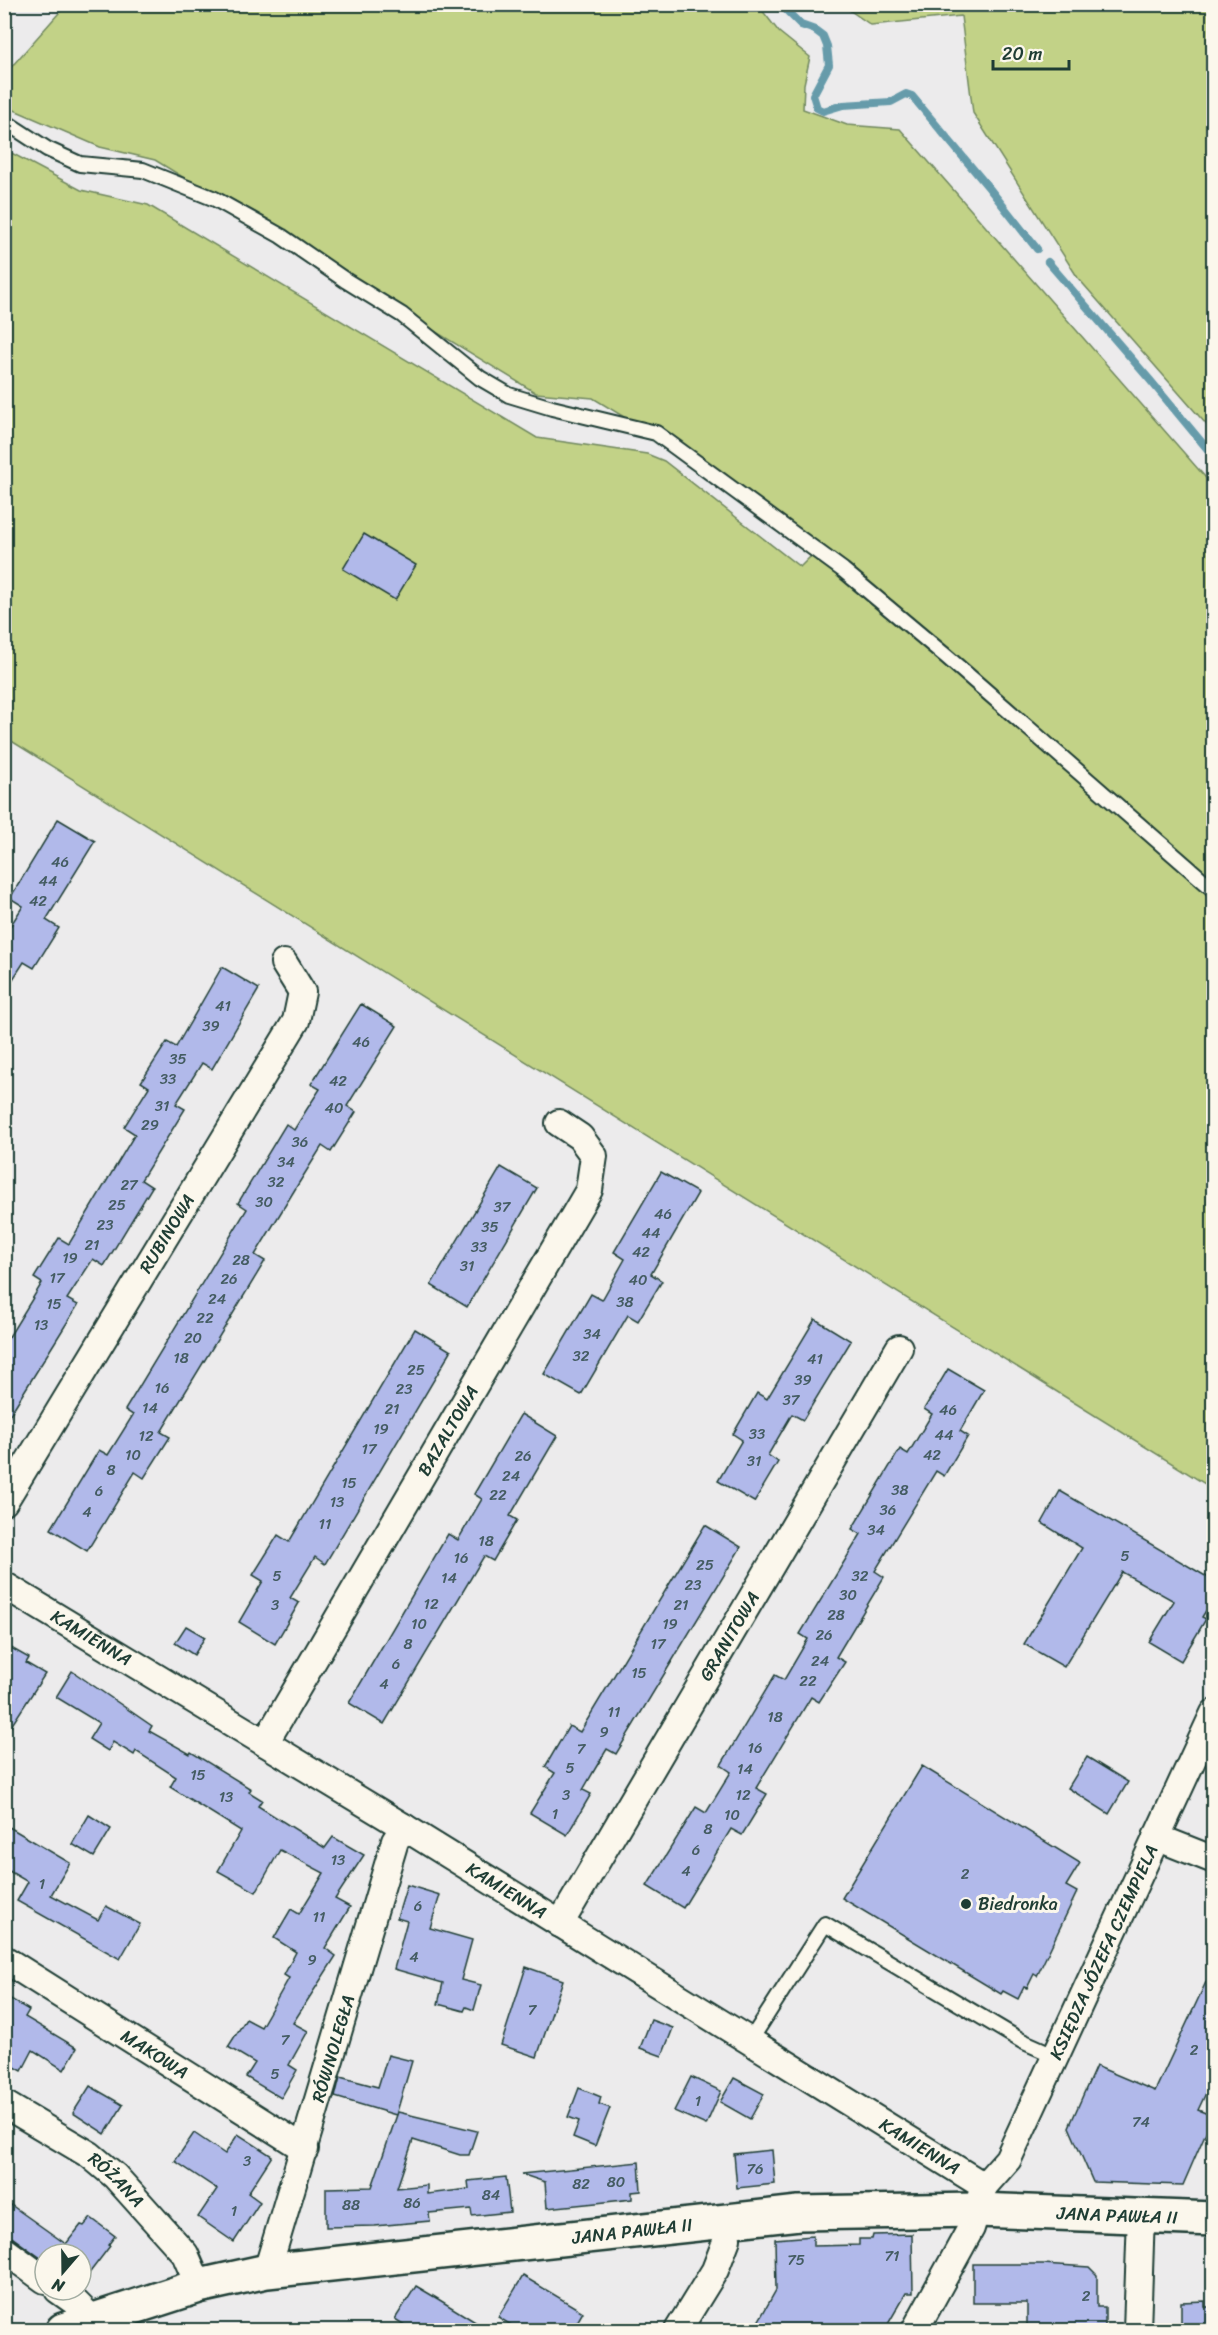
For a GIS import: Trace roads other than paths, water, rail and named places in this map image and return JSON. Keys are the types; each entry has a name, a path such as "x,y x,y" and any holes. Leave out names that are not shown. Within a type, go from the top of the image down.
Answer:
{"street":[{"name":"RUBINOWA","path":"4,1502 296,1021 302,992 284,963"},
{"name":"BAZALTOWA","path":"265,1743 589,1190 594,1156 580,1137 559,1123"},
{"name":"GRANITOWA","path":"560,1924 899,1348"},
{"name":"KAMIENNA","path":"4,1585 404,1827 750,2041 981,2198"},
{"name":"KSIĘDZA JÓZEFA CZEMPIELA","path":"915,2331 971,2228 981,2198 1008,2159 1214,1713"},
{"name":"RÓWNOLEGŁA","path":"267,2271 395,1841 404,1827"},
{"path":"1156,1837 1214,1860"},
{"name":"MAKOWA","path":"4,1959 305,2149"},
{"name":"RÓŻANA","path":"4,2104 90,2156 115,2176 185,2254 199,2286"},
{"name":"JANA PAWŁA II","path":"63,2331 199,2286 267,2271 799,2213 981,2198 1141,2215 1214,2219"},
{"path":"1137,2331 1141,2215"},
{"path":"678,2331 714,2270 726,2239 724,2221"},
{"path":"4,2250 33,2271"},
{"path":"75,2302 94,2321"}],"lane":[{"path":"4,121 46,149 80,164 143,170 215,199 281,236 345,280 402,315 480,378 509,395 552,408 656,433 843,570 947,657 1214,890"},
{"path":"750,2041 825,1924 1022,2041 1056,2056"}],"waterway":[{"path":"780,4 801,25 823,36 827,46 829,65 813,95 817,108 823,111 843,105 891,102 906,94 912,96 1037,249"},
{"path":"1048,262 1214,457"}],"place":[{"name":"Biedronka","path":"966,1904"}]}
